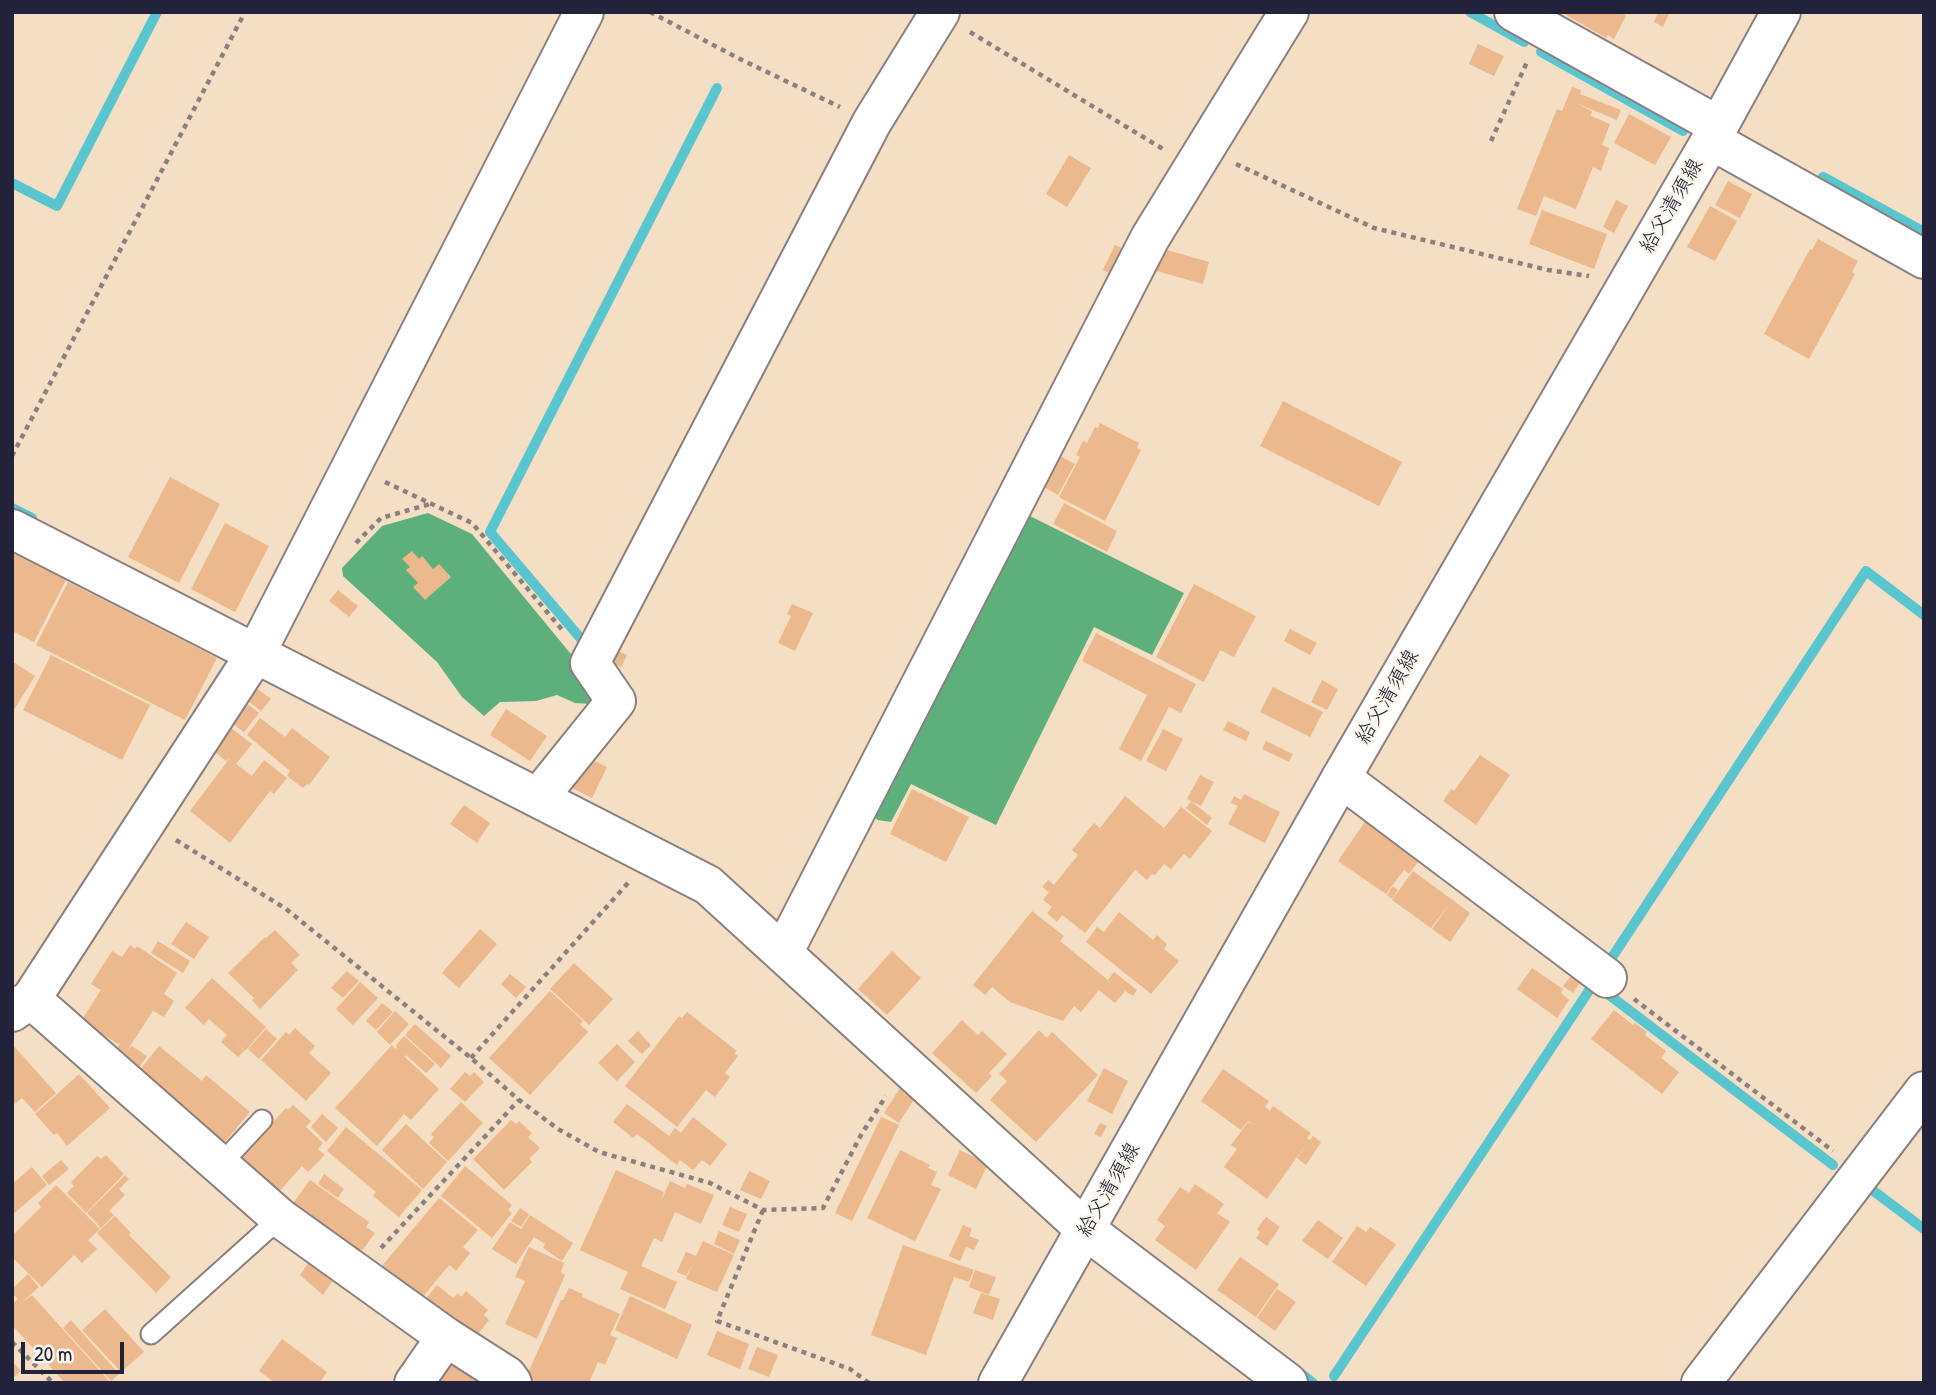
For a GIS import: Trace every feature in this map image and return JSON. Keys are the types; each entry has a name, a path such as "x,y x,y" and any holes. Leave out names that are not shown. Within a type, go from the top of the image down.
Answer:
{"street":[{"path":"512,1383 507,1376 446,1337 280,1218 220,1164 21,1006 148,820 256,653 584,12"},
{"path":"783,953 1150,238 1289,12"},
{"name":"給父清須線","path":"998,1383 1342,778 1715,133 1781,12"},
{"path":"538,798 616,701 590,663 872,122 939,13"},
{"path":"1528,20 1924,259"},
{"path":"12,529 708,885 1086,1230 1288,1383"},
{"path":"1342,778 1607,978"},
{"path":"1701,1383 1924,1091"},
{"path":"414,1383 446,1337"}],"lane":[{"path":"220,1164 262,1121"},
{"path":"150,1334 280,1218"}],"path":[{"path":"12,456 244,12"},
{"path":"650,12 742,61 872,122"},
{"path":"939,13 1199,158 1374,228 1548,270 1628,283"},
{"path":"1491,141 1528,20"},
{"path":"351,467 472,523 590,663"},
{"path":"354,544 381,518 431,504"},
{"path":"148,820 182,845 286,909 558,1129 599,1152 710,1183 762,1210 823,1208 861,1135 906,1066"},
{"path":"471,1058 652,856"},
{"path":"1607,978 1861,1173"},
{"path":"358,1274 519,1100"},
{"path":"762,1210 717,1321 850,1369 869,1383"},
{"path":"12,1342 52,1383"}],"green space":[{"path":"1020,511 1184,593 1152,655 1094,627 996,825 911,784 891,822 878,820 868,813"},
{"path":"428,513 472,534 598,687 590,704 575,703 557,695 536,701 500,702 484,716 462,697 437,662 343,576 342,568 382,526"}],"building":[{"path":"1561,12 1621,12 1626,16 1614,39 1608,35 1606,38"},
{"path":"1658,12 1669,14 1663,27 1654,22"},
{"path":"1478,44 1504,56 1494,76 1469,64"},
{"path":"1572,87 1581,90 1580,94 1621,110 1617,120 1576,103 1592,111 1591,116 1610,124 1602,145 1609,148 1601,171 1593,167 1576,209 1544,196 1536,216 1517,209 1557,109 1562,111"},
{"path":"1629,114 1671,137 1655,165 1614,143"},
{"path":"1069,155 1091,168 1067,207 1046,194"},
{"path":"1728,181 1752,194 1740,218 1715,205"},
{"path":"1616,200 1628,206 1614,233 1603,227"},
{"path":"1710,206 1737,221 1715,261 1687,247"},
{"path":"1542,210 1607,234 1594,269 1529,244"},
{"path":"1818,239 1858,261 1852,272 1855,274 1809,359 1764,334"},
{"path":"1115,245 1130,252 1117,277 1103,270"},
{"path":"1160,248 1209,262 1203,284 1153,270"},
{"path":"1283,401 1402,462 1379,506 1260,446"},
{"path":"1100,423 1139,443 1137,448 1141,450 1105,521 1059,497 1080,457 1076,455 1083,441 1087,443"},
{"path":"1052,452 1075,464 1058,495 1037,483"},
{"path":"170,477 220,504 179,583 128,557"},
{"path":"1064,503 1117,531 1107,552 1053,524"},
{"path":"225,523 269,546 235,612 191,589"},
{"path":"412,551 419,559 422,556 433,569 439,564 451,577 425,600 413,587 418,583 406,570 410,567 402,559"},
{"path":"12,553 66,580 34,642 12,631"},
{"path":"68,582 217,658 185,720 36,645"},
{"path":"1194,584 1256,616 1234,657 1220,650 1204,682 1156,657"},
{"path":"338,590 358,606 349,617 329,601"},
{"path":"792,604 813,613 795,651 778,643 791,616 787,614"},
{"path":"1290,629 1317,643 1310,655 1284,641"},
{"path":"1096,633 1196,684 1181,713 1169,707 1141,761 1119,749 1147,695 1082,661"},
{"path":"612,648 627,655 621,667 606,661"},
{"path":"51,655 150,705 122,760 23,710"},
{"path":"13,662 35,676 12,713 12,664"},
{"path":"1322,680 1338,689 1327,710 1311,702"},
{"path":"247,681 271,699 261,711 238,693"},
{"path":"1273,687 1323,712 1310,737 1260,712"},
{"path":"237,696 259,713 244,732 222,715"},
{"path":"506,709 547,736 530,761 490,735"},
{"path":"260,718 285,737 292,728 330,757 309,785 303,788 287,776 290,771 247,735"},
{"path":"1228,721 1250,732 1246,741 1223,730"},
{"path":"227,725 252,744 236,764 252,776 264,760 287,778 274,794 270,791 230,843 190,811 230,758 226,761 209,747"},
{"path":"1163,729 1183,739 1166,771 1146,761"},
{"path":"1266,741 1293,754 1289,762 1262,749"},
{"path":"1480,755 1510,775 1476,825 1443,801 1451,789 1454,791"},
{"path":"586,757 607,767 592,798 566,785"},
{"path":"1200,775 1214,782 1201,806 1187,799"},
{"path":"912,789 969,817 946,862 890,834"},
{"path":"1244,794 1280,812 1265,843 1228,824 1238,806 1231,803 1234,796 1241,800"},
{"path":"1125,796 1164,828 1181,807 1212,831 1190,859 1184,854 1171,869 1164,864 1147,880 1135,870 1085,933 1062,915 1057,922 1047,913 1052,907 1043,900 1049,892 1042,887 1048,880 1054,885 1078,855 1072,850 1094,823 1100,828"},
{"path":"1191,801 1212,818 1207,825 1186,808"},
{"path":"464,805 490,823 477,843 450,824"},
{"path":"1366,820 1421,858 1409,874 1404,870 1386,894 1338,861"},
{"path":"1413,871 1470,913 1450,942 1432,929 1450,903 1431,928 1392,900"},
{"path":"1393,886 1398,890 1392,899 1387,895"},
{"path":"1032,911 1064,936 1060,941 1108,980 1114,972 1137,990 1133,996 1125,991 1115,1003 1099,990 1081,1012 1074,1006 1063,1021 1010,1002 992,987 985,995 973,985"},
{"path":"1119,912 1153,940 1157,935 1167,944 1164,949 1179,961 1151,994 1086,942 1097,927 1104,932"},
{"path":"186,922 209,937 194,959 171,944"},
{"path":"480,929 497,944 459,988 442,973"},
{"path":"275,930 300,955 291,963 298,970 260,1009 252,1000 254,998 228,973"},
{"path":"158,941 190,961 183,973 151,953"},
{"path":"130,945 135,949 137,946 177,973 164,994 174,1001 164,1017 153,1011 128,1049 132,1046 147,1056 138,1069 115,1050 121,1043 118,1044 81,1021 101,990 91,984 112,951 122,957"},
{"path":"892,951 921,978 887,1015 858,989"},
{"path":"574,963 613,999 589,1025 550,989"},
{"path":"1532,968 1563,989 1561,993 1569,1000 1557,1018 1517,989"},
{"path":"347,971 359,981 343,998 331,988"},
{"path":"510,974 526,987 516,998 501,984"},
{"path":"1572,975 1581,981 1573,993 1563,986"},
{"path":"212,978 266,1027 245,1051 237,1044 244,1051 238,1057 221,1042 227,1035 209,1019 204,1025 185,1008"},
{"path":"360,982 378,998 353,1025 336,1009"},
{"path":"550,991 583,1021 580,1024 588,1032 530,1095 489,1058"},
{"path":"382,1003 393,1012 376,1030 366,1021"},
{"path":"1614,1010 1647,1032 1645,1035 1666,1051 1661,1058 1679,1072 1662,1094 1591,1039"},
{"path":"395,1011 409,1024 390,1045 377,1032"},
{"path":"687,1012 737,1051 734,1053 738,1056 725,1073 730,1077 715,1097 706,1090 677,1127 625,1086 679,1016 682,1018"},
{"path":"962,1020 978,1035 982,1031 1007,1054 989,1073 992,1076 976,1093 932,1053"},
{"path":"415,1024 451,1056 441,1068 405,1035"},
{"path":"295,1028 315,1046 309,1053 331,1073 306,1101 261,1060 286,1032 289,1035"},
{"path":"266,1029 277,1039 259,1059 248,1049"},
{"path":"1039,1030 1047,1038 1052,1032 1098,1075 1036,1142 990,1100 1007,1081 999,1074"},
{"path":"638,1031 651,1045 642,1054 628,1041"},
{"path":"404,1036 435,1064 426,1073 406,1055 405,1057 439,1089 411,1120 404,1114 377,1146 335,1108 392,1045 395,1049 397,1047"},
{"path":"12,1044 56,1093 35,1112 22,1098 12,1106"},
{"path":"617,1044 635,1062 617,1081 598,1063"},
{"path":"159,1046 202,1081 206,1075 250,1112 224,1143 139,1071"},
{"path":"1104,1068 1128,1081 1112,1114 1087,1101"},
{"path":"1223,1069 1269,1101 1265,1107 1270,1111 1273,1106 1311,1133 1307,1138 1310,1140 1313,1136 1321,1142 1306,1165 1297,1158 1307,1143 1267,1199 1224,1167 1237,1149 1231,1145 1248,1122 1253,1125 1248,1121 1241,1130 1201,1101"},
{"path":"465,1072 470,1076 474,1072 484,1082 465,1102 450,1089"},
{"path":"79,1074 110,1108 67,1146 57,1133 54,1135 35,1114"},
{"path":"900,1088 915,1098 899,1123 884,1113"},
{"path":"461,1102 483,1123 448,1161 429,1143 434,1137 431,1134"},
{"path":"627,1104 669,1136 675,1128 681,1133 693,1117 727,1144 710,1166 702,1160 693,1170 680,1160 677,1165 637,1134 633,1138 613,1122"},
{"path":"293,1105 311,1121 306,1127 323,1143 318,1149 325,1155 308,1172 302,1166 277,1194 239,1159 286,1108 288,1110"},
{"path":"322,1114 338,1128 326,1142 311,1127"},
{"path":"881,1117 899,1125 852,1221 835,1213"},
{"path":"511,1120 516,1124 519,1121 532,1133 528,1137 540,1148 529,1159 532,1162 504,1190 473,1159"},
{"path":"1100,1123 1107,1126 1101,1137 1094,1134"},
{"path":"406,1124 447,1162 423,1189 382,1150"},
{"path":"346,1127 422,1190 399,1217 373,1196 376,1192 327,1151"},
{"path":"900,1150 930,1165 928,1168 937,1172 931,1185 941,1189 915,1241 867,1218"},
{"path":"960,1150 988,1164 976,1189 948,1175"},
{"path":"106,1155 124,1174 86,1213 67,1193 74,1186 71,1182 97,1156 101,1159"},
{"path":"61,1160 69,1169 49,1185 42,1176"},
{"path":"465,1166 512,1205 508,1210 512,1213 492,1238 441,1196"},
{"path":"32,1167 47,1185 12,1215 12,1184"},
{"path":"616,1170 664,1192 661,1201 670,1181 685,1188 687,1184 714,1195 701,1224 675,1212 662,1242 654,1238 641,1266 677,1282 665,1309 620,1289 628,1272 580,1250"},
{"path":"749,1171 770,1181 761,1199 740,1190"},
{"path":"324,1174 344,1189 338,1198 318,1184"},
{"path":"125,1175 129,1179 119,1189 125,1195 109,1211 114,1215 101,1228 87,1213"},
{"path":"310,1180 369,1222 366,1227 375,1233 361,1252 353,1246 352,1249 291,1206"},
{"path":"1195,1184 1224,1204 1217,1213 1230,1222 1196,1270 1155,1240 1165,1226 1157,1220 1180,1187 1189,1193"},
{"path":"56,1185 100,1229 88,1240 97,1249 82,1263 74,1255 42,1287 12,1257 12,1236 41,1207 38,1203"},
{"path":"439,1198 478,1230 463,1247 470,1253 456,1271 449,1265 421,1299 390,1276 382,1266"},
{"path":"730,1207 747,1214 739,1232 722,1225"},
{"path":"520,1208 529,1214 521,1227 511,1221"},
{"path":"530,1215 573,1243 562,1261 543,1248 545,1244 534,1237 516,1264 492,1249 510,1222 521,1229"},
{"path":"115,1216 131,1233 129,1235 171,1277 156,1293 97,1233"},
{"path":"1266,1217 1280,1227 1267,1246 1256,1238 1260,1232 1257,1229"},
{"path":"1318,1220 1343,1238 1328,1259 1302,1241"},
{"path":"963,1225 972,1229 969,1236 979,1240 974,1250 966,1247 960,1261 949,1256"},
{"path":"1357,1226 1366,1232 1370,1227 1396,1244 1366,1286 1332,1262"},
{"path":"719,1231 740,1240 734,1254 714,1244"},
{"path":"703,1241 734,1255 717,1292 686,1279 692,1265 686,1276 677,1272 686,1252 696,1256"},
{"path":"903,1245 974,1270 969,1282 954,1277 926,1355 871,1335"},
{"path":"529,1247 564,1263 561,1272 565,1275 537,1339 505,1324 525,1281 515,1277"},
{"path":"314,1255 338,1273 323,1295 300,1275"},
{"path":"1240,1257 1279,1284 1256,1317 1217,1290"},
{"path":"975,1270 996,1277 989,1295 969,1287"},
{"path":"28,1274 39,1287 19,1305 32,1295 111,1383 65,1383 12,1325 12,1304 18,1299 12,1289"},
{"path":"437,1285 453,1298 458,1293 461,1297 466,1291 488,1310 484,1315 489,1320 473,1341 424,1301"},
{"path":"569,1288 583,1294 582,1297 620,1314 610,1335 617,1338 605,1365 598,1362 589,1383 539,1383 526,1377"},
{"path":"1277,1289 1296,1302 1275,1331 1257,1318"},
{"path":"981,1293 1000,1299 993,1320 973,1313"},
{"path":"630,1296 692,1325 677,1359 615,1330"},
{"path":"105,1309 144,1352 121,1372 82,1330"},
{"path":"71,1320 119,1374 111,1381 63,1328"},
{"path":"717,1331 749,1344 740,1369 707,1355"},
{"path":"282,1339 327,1372 319,1383 275,1383 259,1371"},
{"path":"757,1347 778,1355 769,1377 748,1369"},
{"path":"451,1356 496,1383 436,1383"},
{"path":"12,1361 21,1371 12,1379"}],"waterway":[{"path":"12,183 57,206 157,12"},
{"path":"1470,12 1524,42"},
{"path":"1541,52 1683,131"},
{"path":"582,640 490,532 717,88"},
{"path":"1823,177 1924,232"},
{"path":"12,508 32,518"},
{"path":"1607,965 1866,571 1924,615"},
{"path":"1334,1376 1594,983"},
{"path":"1600,988 1833,1165"},
{"path":"1871,1189 1924,1229"},
{"path":"1295,1369 1313,1383"}]}
